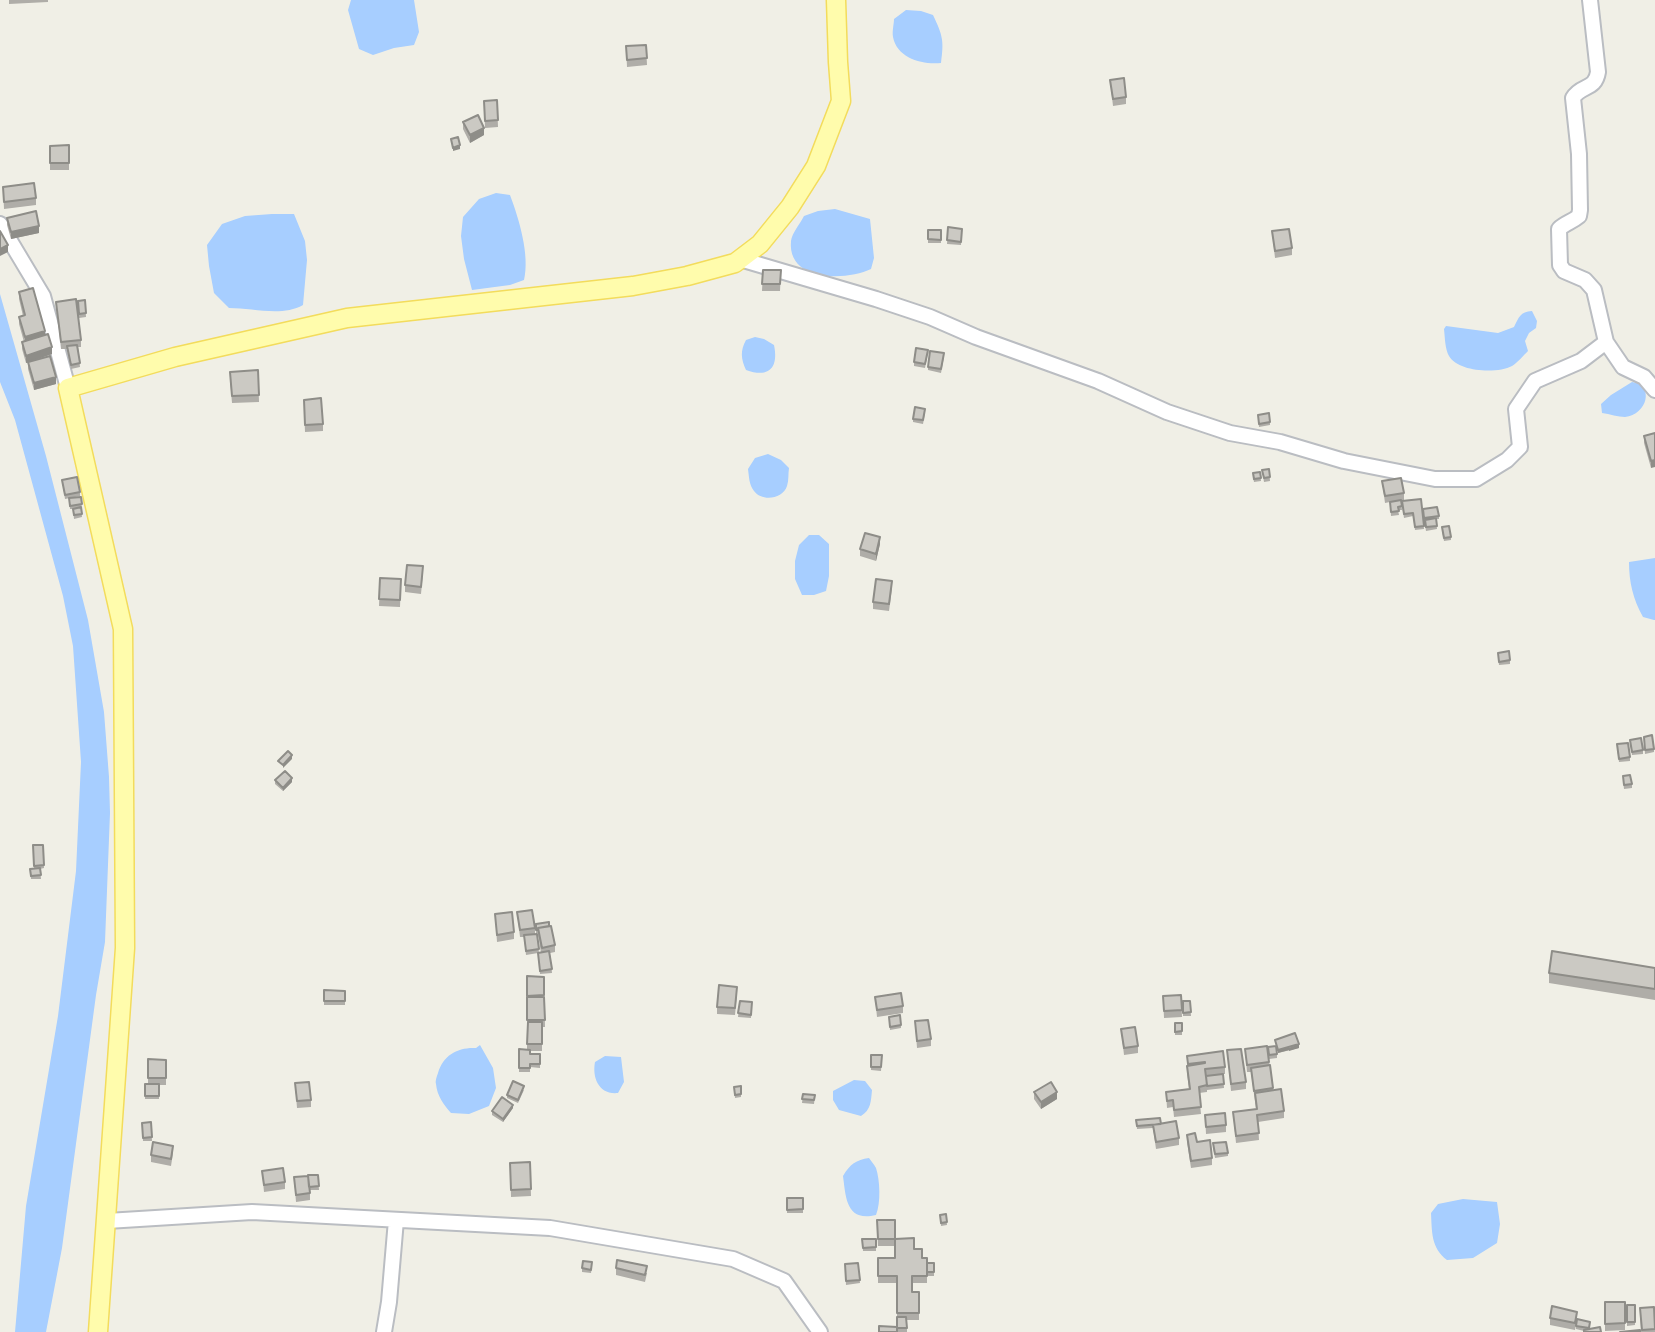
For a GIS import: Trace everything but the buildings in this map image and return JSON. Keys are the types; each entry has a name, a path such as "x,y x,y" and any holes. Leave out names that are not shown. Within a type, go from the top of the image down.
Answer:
{"main road":[{"path":"99,1332 125,948 124,629 68,388 175,357 347,318 633,286 688,276 735,263 760,244 790,207 816,166 841,101 836,0"}],"street":[{"path":"1590,0 1597,81 1576,92 1573,98 1579,154 1579,216 1559,229 1560,265 1564,271 1585,280 1594,290 1606,342 1623,367 1644,377 1655,390"},
{"path":"0,224 43,296 68,388"},
{"path":"740,259 930,317 976,337 1098,381 1167,412 1230,433 1280,442 1344,461 1434,479 1476,479 1507,460 1520,447 1516,409 1535,381 1581,361 1606,342"},
{"path":"107,1221 252,1212 550,1228 733,1259 784,1281 820,1332"},
{"path":"384,1332 396,1220"}],"water":[{"path":"351,0 414,0 419,32 414,45 373,55 359,49 348,10"},
{"path":"906,10 933,15 942,39 941,63 911,59 895,44 894,19"},
{"path":"496,193 510,195 517,215 525,248 524,280 510,285 472,290 461,236 463,217 479,199"},
{"path":"835,209 870,219 874,258 871,269 847,275 820,275 798,264 792,254 791,241 804,216"},
{"path":"294,214 305,241 307,260 303,305 286,311 229,308 214,293 207,245 222,224 245,216"},
{"path":"0,294 46,456 88,620 104,712 109,777 105,942 62,1248 46,1332 15,1332 26,1206 58,1016 76,871 81,762 73,646 63,596 15,420 0,382"},
{"path":"1532,311 1537,321 1536,328 1529,333 1525,341 1528,351 1512,366 1497,370 1478,370 1461,365 1449,356 1445,340 1446,326 1498,333 1514,327 1522,314"},
{"path":"755,337 774,345 775,360 766,372 746,370 743,362 744,344 746,340"},
{"path":"1632,382 1644,388 1646,394 1639,411 1625,417 1602,413 1601,404"},
{"path":"768,454 781,460 789,468 785,490 772,498 762,497 752,489 748,469 755,458"},
{"path":"809,535 819,535 829,544 829,576 826,591 802,595 795,579 795,561 799,545"},
{"path":"1655,558 1654,620 1643,617 1637,604 1629,562"},
{"path":"480,1045 493,1068 496,1088 489,1106 469,1114 451,1113 441,1100 437,1088 436,1080 440,1067 452,1053"},
{"path":"605,1056 621,1057 624,1082 618,1093 606,1091 596,1079 595,1062"},
{"path":"854,1080 865,1081 872,1090 869,1108 861,1116 839,1110 833,1100 833,1091"},
{"path":"869,1158 877,1173 879,1198 876,1215 866,1216 853,1212 849,1206 843,1176 854,1163"},
{"path":"1463,1199 1497,1202 1500,1224 1497,1243 1473,1258 1447,1260 1435,1245 1431,1213 1438,1204"}]}
